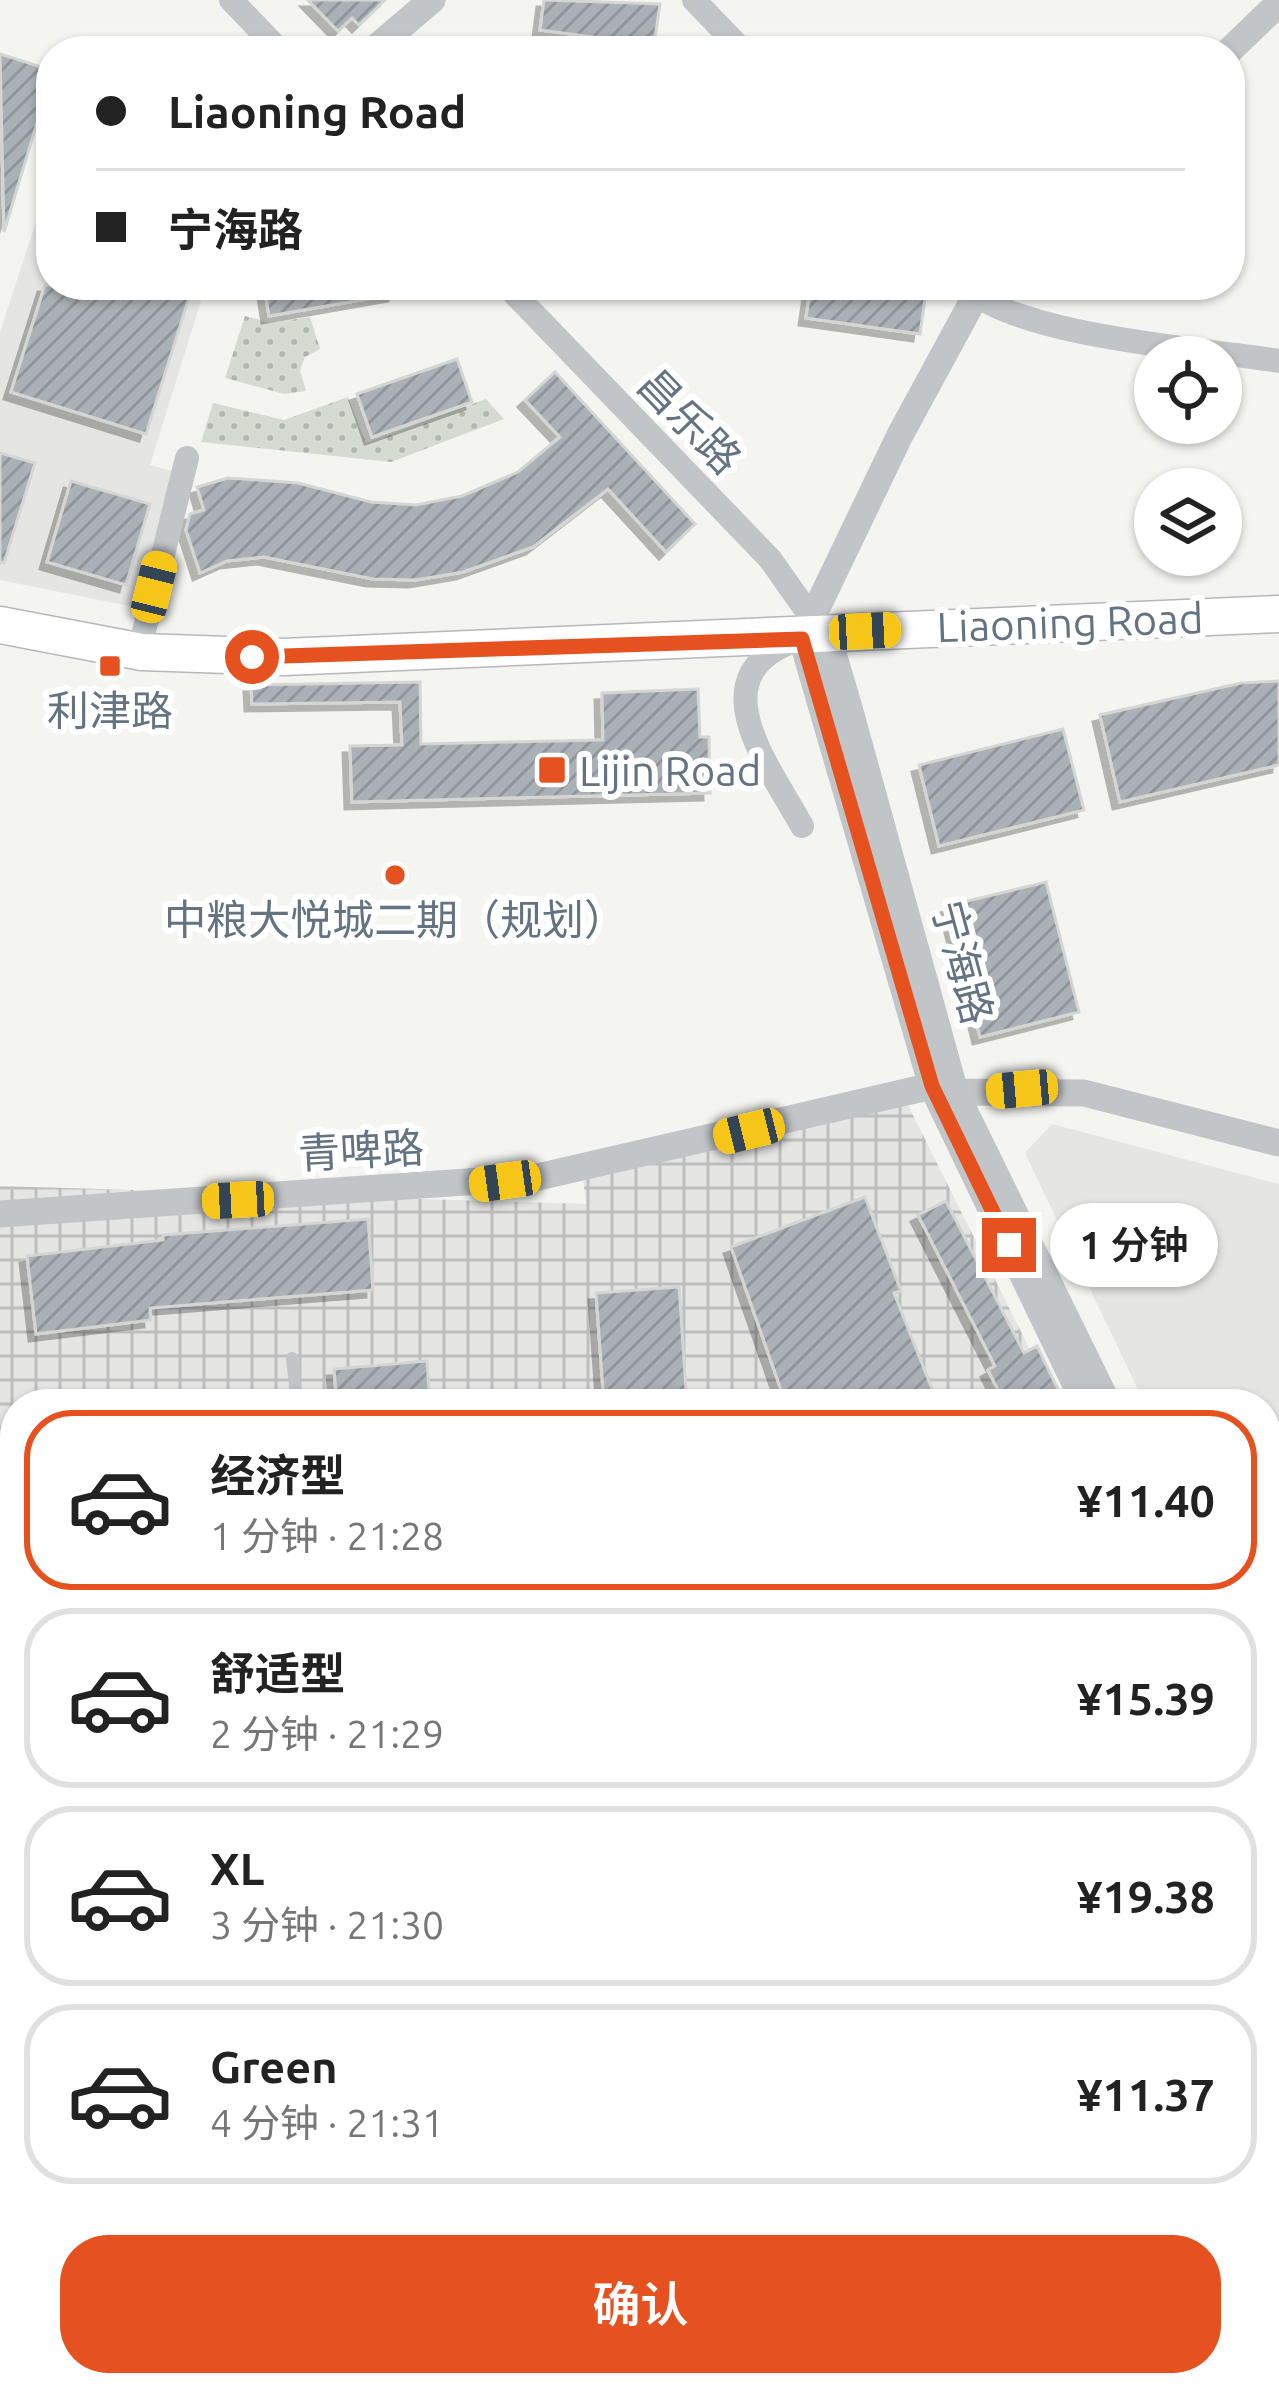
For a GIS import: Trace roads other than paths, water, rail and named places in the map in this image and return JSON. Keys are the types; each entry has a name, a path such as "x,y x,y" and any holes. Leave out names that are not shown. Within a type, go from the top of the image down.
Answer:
{"main road":[{"name":"Liaoning Road","path":"0,625 142,652 220,658 1279,601"},
{"name":"Liaoning Road","path":"0,603 144,631 284,637 903,629 1279,614"}],"street":[{"path":"231,0 266,36"},
{"path":"390,36 432,0"},
{"path":"694,0 728,36"},
{"path":"1245,36 1279,3"},
{"name":"昌乐路","path":"520,300 770,560 813,629"},
{"path":"802,826 755,741 742,695 749,671 813,629 970,300"},
{"path":"992,300 1022,320 1279,361"},
{"path":"144,631 187,458"},
{"name":"宁海路","path":"813,629 848,704 944,1089 1100,1389"},
{"name":"宁海路","path":"813,629 944,1089 1078,1389"},
{"path":"848,704 857,659 883,634 903,629"},
{"name":"青啤路","path":"0,1214 538,1177 944,1089 1084,1093 1279,1143"}],"lane":[{"path":"292,1358 295,1389"}],"place":[{"name":"利津路","path":"110,666"},
{"name":"Lijin Road","path":"552,770"},
{"name":"中粮大悦城二期（规划）","path":"395,875"}]}
